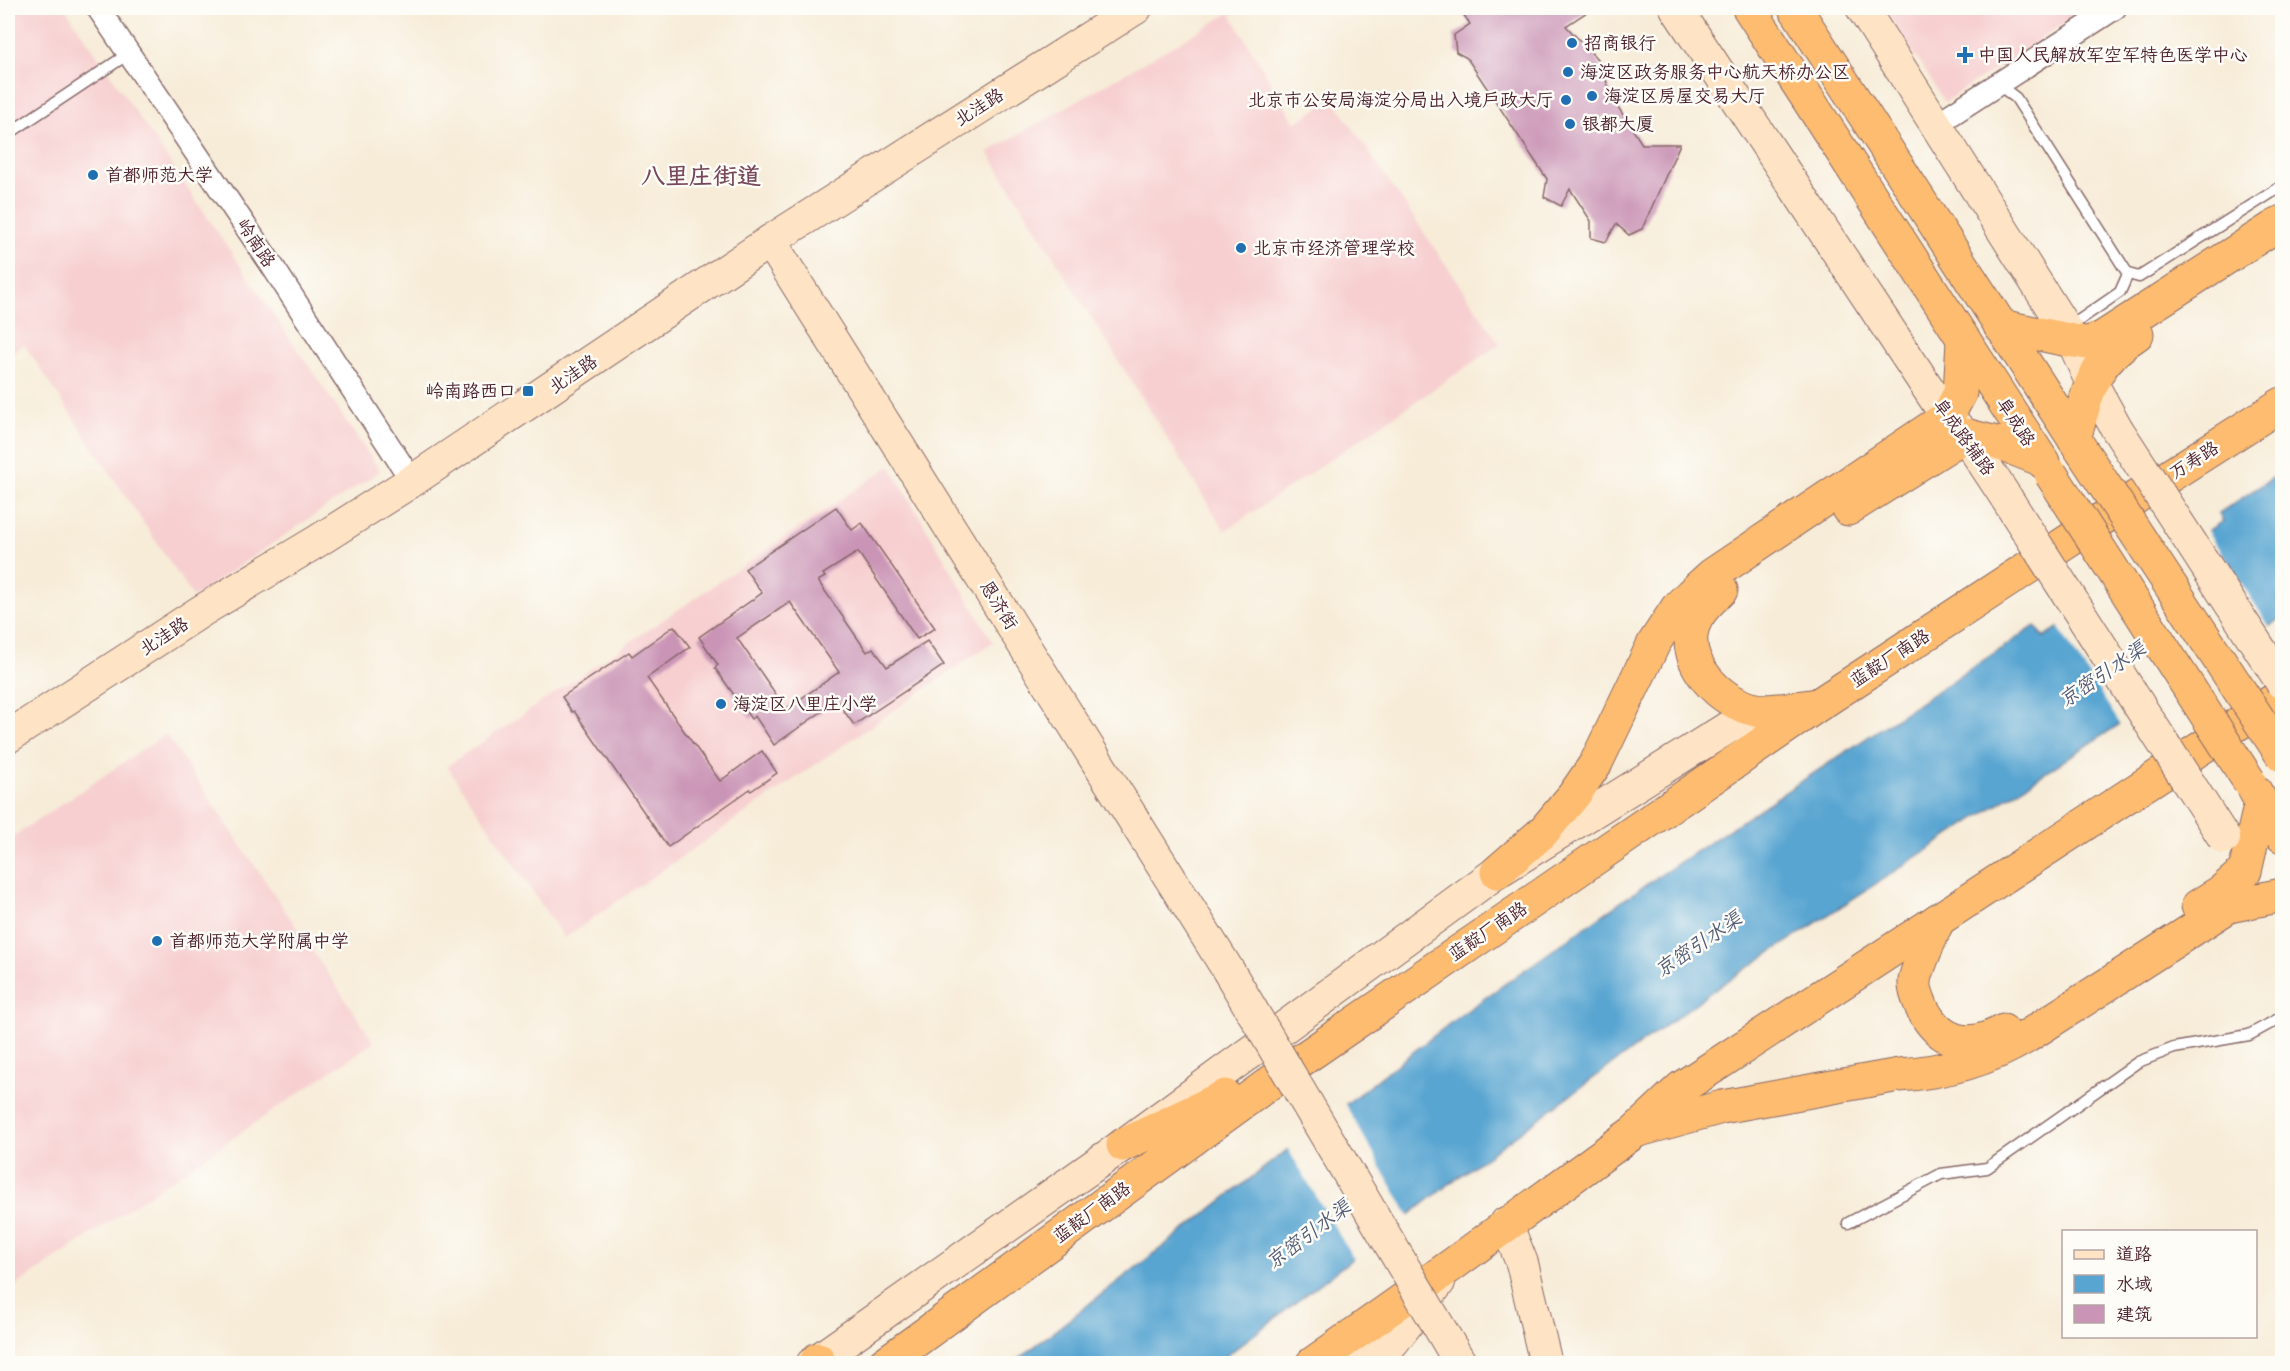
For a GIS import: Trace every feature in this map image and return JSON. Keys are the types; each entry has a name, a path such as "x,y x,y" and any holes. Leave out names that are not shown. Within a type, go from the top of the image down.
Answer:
{"highway":[{"name":"阜成路","path":"1749,8 2283,836"},
{"path":"1795,8 2000,326 2283,755"},
{"path":"2000,326 2088,343 2102,338 2283,222"},
{"path":"2078,445 2091,382 2103,362 2118,347 2283,236"},
{"path":"1818,705 1756,710 1729,699 1709,683 1697,666 1690,644 1692,627 1700,611 1723,589 1956,426 1963,341"},
{"name":"万寿路","path":"2105,517 2283,404"},
{"path":"1956,426 2004,445 2045,466"},
{"path":"1497,872 1543,832 1574,795 1596,763 1654,643 1677,608 1691,594 1712,575 1956,426"},
{"name":"蓝靛厂南路","path":"884,1364 1300,1060 1818,705 2105,517"},
{"path":"1312,1364 1634,1132 1681,1088 2283,695"},
{"path":"1938,920 1915,982 1918,999 1928,1019 1943,1035 1960,1042 1977,1043 1997,1035 2222,891 2245,871 2255,792"},
{"path":"1634,1132 1722,1107 1899,1075 1957,1068 1982,1059 2026,1037 2229,906 2283,896"},
{"path":"1123,1145 1300,1060"}],"street":[{"name":"岭南路","path":"98,8 271,264 412,481"},
{"name":"北洼路","path":"8,737 203,610 412,481 770,240 1136,8"},
{"name":"阜成路辅路","path":"1676,8 2007,499 2245,871"},
{"path":"1862,8 2072,340 2091,382 2117,429 2283,683"},
{"path":"1935,126 2115,8"},
{"name":"恩济街","path":"770,240 1228,970 1461,1364"},
{"name":"蓝靛厂南路","path":"815,1362 1123,1145 1497,872 1756,710"},
{"path":"1506,1223 1522,1263 1546,1364"},
{"path":"1362,1364 1393,1342 1452,1265"}],"lane":[{"path":"8,134 128,54"},
{"path":"1989,90 2003,88 2016,98 2128,274 2139,277 2283,186"},
{"path":"2072,340 2075,323 2120,292 2128,274"},
{"path":"1848,1223 1941,1174 1987,1168 2138,1062 2175,1048 2249,1035 2283,1017"}],"shaded area":[{"name":"首都师范大学","path":"8,8 65,8 380,471 193,597 24,344 8,355"},
{"name":"中国人民解放军空军特色医学中心","path":"1884,8 2087,8 1945,102"},
{"name":"北京市经济管理学校","path":"1230,13 1295,123 1333,99 1500,344 1225,531 988,152"},
{"name":"海淀区八里庄小学","path":"890,466 993,642 564,938 447,766"},
{"name":"首都师范大学附属中学","path":"166,734 374,1042 8,1291 8,840"}],"water":[{"name":"京密引水渠","path":"2282,472 2282,618 1715,989 1452,1182 1217,1363 1012,1364 1458,1017 1635,892 2035,626 2044,637 2223,521 2219,513"}],"pier":[{"path":"2206,529 2271,629 2122,727 2057,625"},
{"path":"1344,1102 1410,1218 1355,1261 1286,1146"}],"building":[{"name":"银都大厦","path":"1459,8 1593,8 1566,26 1597,59 1616,104 1642,144 1680,144 1642,229 1629,235 1616,224 1606,242 1591,238 1591,221 1570,189 1561,206 1544,197 1547,179 1467,58 1456,52 1454,35 1470,24"},
{"path":"836,507 852,530 862,523 935,628 917,639 858,552 823,574 825,577 818,581 867,652 873,648 887,667 927,641 944,665 854,725 837,701 774,745 755,716 751,719 715,668 718,665 699,637 762,593 745,569","holes":["790,602 839,672 786,709 737,638"]},
{"path":"674,626 690,647 647,678 684,731 720,781 762,751 777,773 751,791 750,789 668,847 562,697 629,652 632,656"}],"place":[{"name":"招商银行","path":"1572,43"},
{"name":"中国人民解放军空军特色医学中心","path":"1965,55"},
{"name":"海淀区政务服务中心航天桥办公区","path":"1568,72"},
{"name":"海淀区房屋交易大厅","path":"1592,96"},
{"name":"北京市公安局海淀分局出入境户政大厅","path":"1566,100"},
{"name":"银都大厦","path":"1570,124"},
{"name":"首都师范大学","path":"93,175"},
{"name":"北京市经济管理学校","path":"1241,248"},
{"name":"岭南路西口","path":"528,391"},
{"name":"海淀区八里庄小学","path":"721,704"},
{"name":"首都师范大学附属中学","path":"157,941"}],"district":[{"name":"八里庄街道","path":"701,176"}]}
